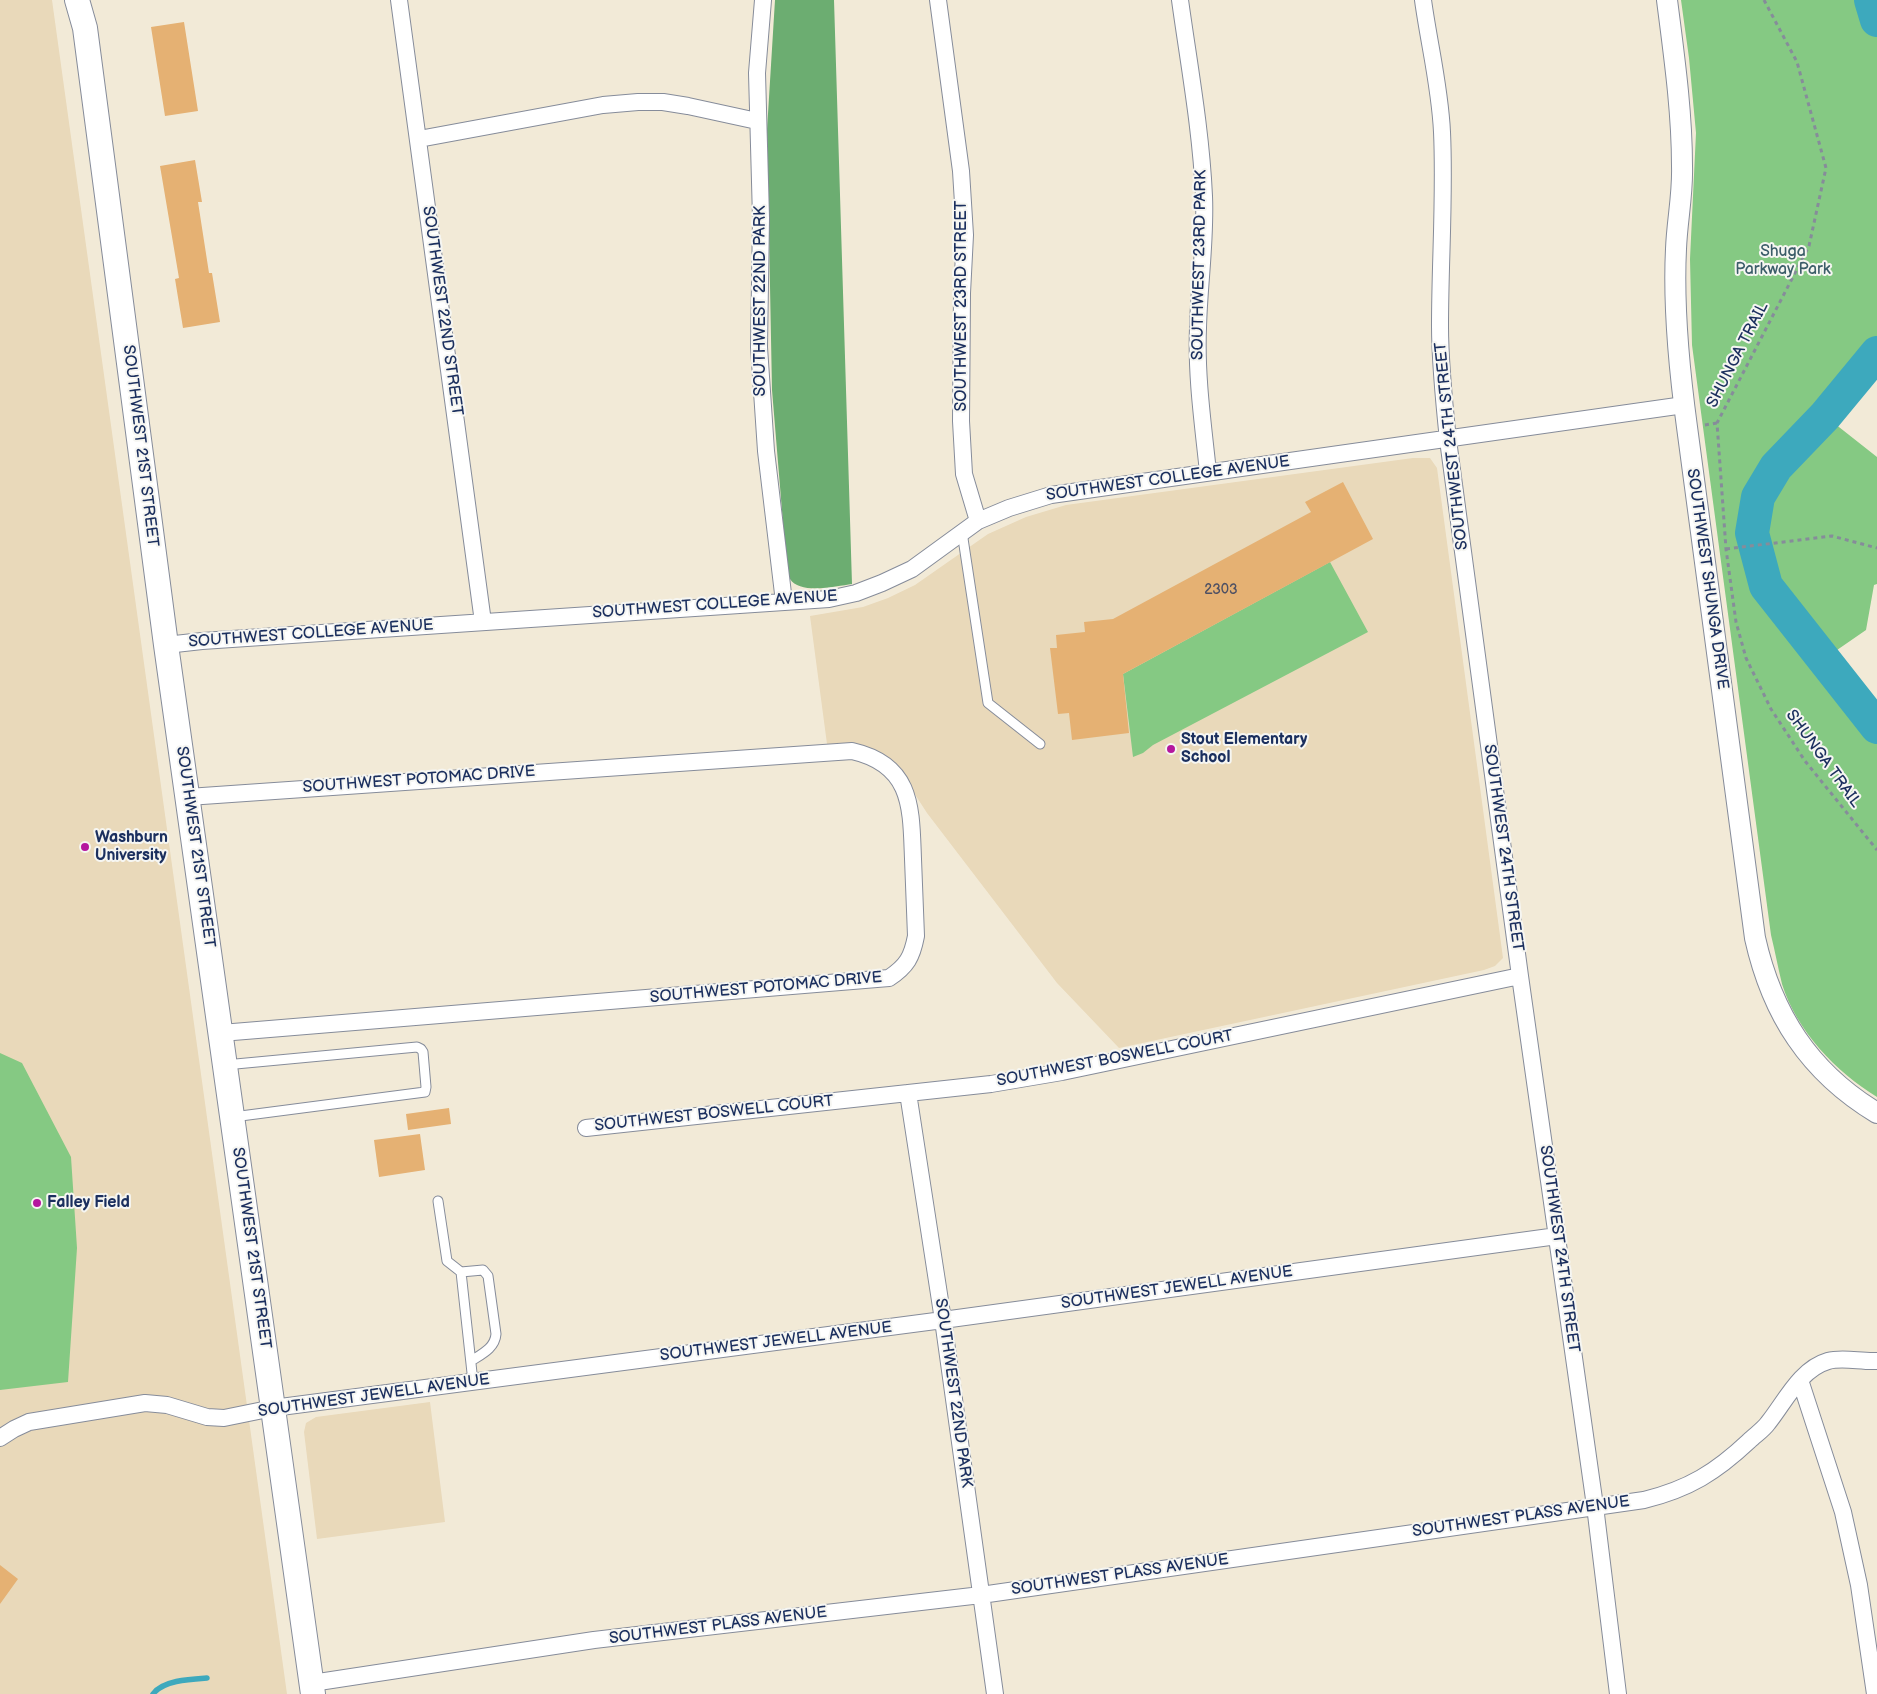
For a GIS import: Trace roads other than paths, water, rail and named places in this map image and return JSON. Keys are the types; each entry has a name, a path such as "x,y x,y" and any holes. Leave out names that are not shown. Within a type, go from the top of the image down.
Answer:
{"main road":[{"name":"SOUTHWEST 21ST STREET","path":"77,0 85,28 166,645 312,1688"}],"street":[{"name":"SOUTHWEST 22ND STREET","path":"399,0 483,622"},
{"name":"SOUTHWEST 22ND PARK","path":"763,0 757,73 757,121 762,218 760,366 766,451 784,602"},
{"name":"SOUTHWEST 23RD STREET","path":"938,0 961,171 965,235 962,293 961,421 964,474 978,521"},
{"name":"SOUTHWEST 23RD PARK","path":"1180,0 1201,153 1204,197 1198,328 1199,380 1208,472"},
{"name":"SOUTHWEST 24TH STREET","path":"1423,0 1438,90 1442,131 1440,326 1442,378 1448,440 1520,976 1595,1506 1618,1694"},
{"name":"SOUTHWEST SHUNGA DRIVE","path":"1667,0 1677,81 1682,166 1676,249 1675,297 1684,405 1755,938 1766,980 1778,1010 1799,1043 1817,1065 1837,1084 1877,1113"},
{"path":"418,139 603,105 638,102 664,102 757,121"},
{"name":"SOUTHWEST COLLEGE AVENUE","path":"166,645 202,641 829,600 856,593 912,569 978,521 1016,505 1051,494 1448,440 1684,405"},
{"name":"SOUTHWEST POTOMAC DRIVE","path":"188,797 852,751 872,757 891,770 904,788 911,814 916,936 913,953 907,963 899,972 888,978 221,1033"},
{"name":"SOUTHWEST BOSWELL COURT","path":"586,1128 991,1084 1062,1072 1520,976"},
{"name":"SOUTHWEST 22ND PARK","path":"908,1093 943,1320 995,1694"},
{"name":"SOUTHWEST JEWELL AVENUE","path":"0,1438 29,1422 145,1403 168,1405 207,1417 224,1418 273,1408 943,1320 1557,1236"},
{"name":"SOUTHWEST PLASS AVENUE","path":"312,1688 594,1640 981,1595 1644,1500 1670,1494 1691,1485 1734,1455 1768,1424 1800,1380 1813,1368 1828,1361 1877,1361"},
{"path":"1800,1380 1843,1512 1859,1585 1875,1694"}],"lane":[{"path":"962,532 988,703 1040,744"},
{"path":"225,1065 417,1048 423,1052 426,1087 424,1092 232,1117"},
{"path":"438,1201 447,1261 461,1272 483,1270 488,1276 496,1334 495,1342 486,1352 471,1361"},
{"path":"461,1272 473,1382"}],"waterway":[{"path":"1871,0 1877,20"},
{"path":"1877,353 1825,416 1776,467 1758,497 1752,533 1766,586 1877,727"},
{"path":"153,1694 158,1689 171,1683 207,1678"}],"place":[{"name":"Stout Elementary School","path":"1171,749"},
{"name":"Washburn University","path":"85,847"},
{"name":"Falley Field","path":"37,1203"}],"park label":[{"name":"Shuga Parkway Park","path":"1783,261"}]}
